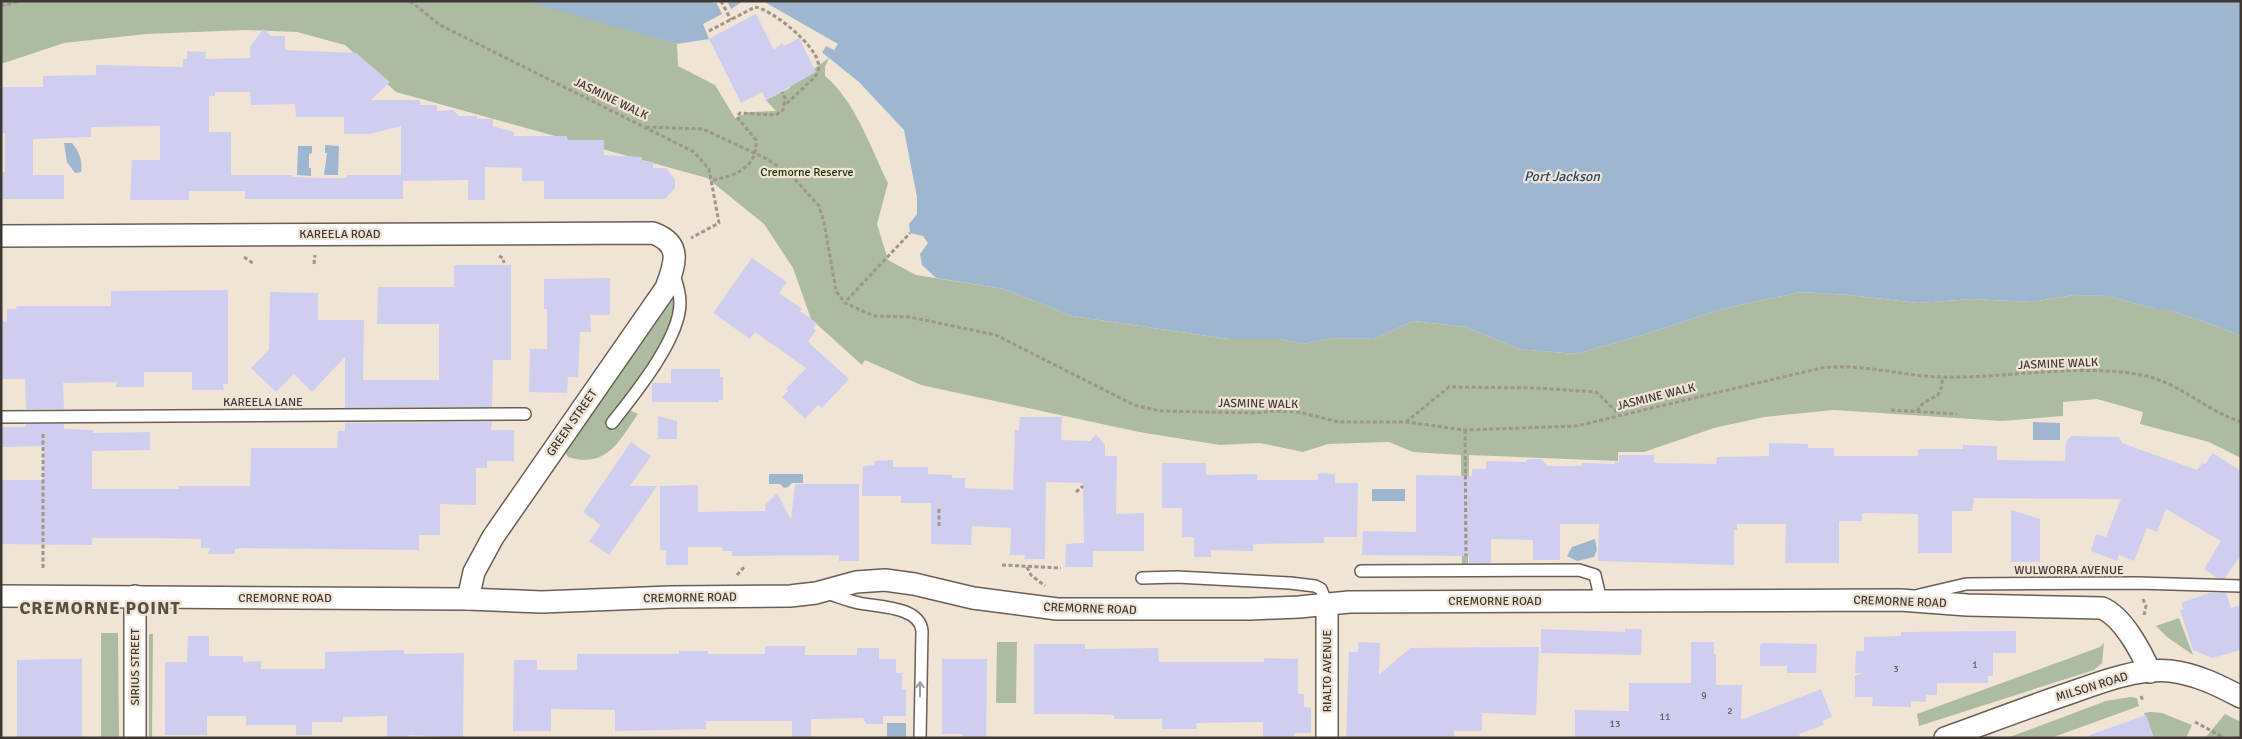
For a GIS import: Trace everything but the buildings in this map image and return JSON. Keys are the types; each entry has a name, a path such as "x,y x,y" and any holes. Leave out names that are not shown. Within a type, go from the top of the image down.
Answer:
{"street":[{"name":"KAREELA ROAD","path":"1,236 653,233 667,240 673,248"},
{"name":"GREEN STREET","path":"468,599 474,572 493,537 666,288 675,259 673,248"},
{"name":"CREMORNE ROAD","path":"1,596 468,599 542,602 670,597 790,596 823,592 856,582 885,580 914,584 973,598 1057,609 1194,610 1299,607 1348,602 1900,600 1967,605 2102,608 2109,611 2118,620 2143,656 2150,672"},
{"name":"SIRIUS STREET","path":"135,596 135,738"},
{"name":"RIALTO AVENUE","path":"1326,604 1327,738"},
{"name":"MILSON ROAD","path":"1945,738 2085,688 2150,672 2168,671 2196,676 2241,697"}],"lane":[{"path":"612,423 638,389 670,341 681,304 679,290 672,271"},
{"name":"KAREELA LANE","path":"1,417 525,414"},
{"path":"1361,571 1579,570 1595,575 1601,601"},
{"path":"1142,578 1215,578 1306,584 1320,589 1326,604"},
{"name":"WULWORRA AVENUE","path":"1900,600 1966,584 2137,583 2241,586"},
{"path":"823,592 857,603 896,609 912,616 920,623 922,628 920,738"}],"path":[{"path":"1,6 19,1"},
{"name":"JASMINE WALK","path":"410,1 440,25 646,127 704,128 773,162 790,175 819,206 824,222 836,291 845,303 865,314 885,318 910,317 996,335 1134,405 1160,412 1299,412 1339,422 1406,422 1464,430 1576,426 1821,368 1839,366 1942,377 2098,371 2137,374 2166,383 2241,422"},
{"path":"721,1 731,20"},
{"path":"709,32 755,7 760,8 782,22 811,48 818,60 816,77 784,105"},
{"path":"712,180 744,170 756,155 756,140 737,117 740,113 776,115 783,110 782,92"},
{"path":"646,127 694,152 705,163 712,180 719,223 673,248"},
{"path":"847,300 910,233"},
{"path":"1916,411 1923,403 1938,395 1942,386 1942,377"},
{"path":"1406,422 1449,387 1536,388 1596,392 1620,415"},
{"path":"1891,410 1957,414"},
{"path":"43,417 43,570"},
{"path":"1464,430 1466,572"},
{"path":"1076,492 1083,486"},
{"path":"939,509 939,526"},
{"path":"1002,565 1061,568"},
{"path":"1027,566 1031,575 1047,588"},
{"path":"2144,615 2146,606"},
{"path":"2141,696 2143,701"},
{"path":"2195,722 2225,738"}],"green space":[{"name":"Cremorne Reserve","path":"1,1 535,1 677,44 678,66 715,85 735,118 749,112 776,111 766,100 790,88 790,86 829,58 825,67 825,76 836,87 854,112 888,183 877,224 888,260 916,275 1004,289 1072,316 1228,339 1279,339 1303,344 1332,338 1374,339 1413,321 1466,327 1519,349 1576,354 1643,335 1722,309 1801,292 1849,295 1918,303 1972,299 2032,302 2074,295 2108,296 2155,309 2166,309 2241,336 2241,458 2209,442 2140,424 2143,412 2097,399 2063,402 2063,416 2002,421 1834,410 1764,417 1714,428 1644,452 1618,452 1618,461 1469,455 1468,564 1462,564 1461,455 1413,452 1389,442 1328,444 1303,452 1260,443 1220,445 1139,432 921,385 865,360 862,365 811,319 793,268 764,224 707,178 396,92 345,45 297,32 245,30 146,34 64,43 1,64"},
{"path":"676,294 666,331 649,364 605,425 613,431 629,410 638,414 625,434 618,443 602,456 581,460 568,457 565,452 581,426"},
{"path":"2179,618 2193,655 2167,637 2156,626"},
{"path":"101,633 118,633 119,738 101,738"},
{"path":"149,634 153,634 152,738 149,738"},
{"path":"997,642 1017,642 1016,703 996,703"},
{"path":"2104,643 2102,663 2094,670 1919,726 1917,714 2100,647"},
{"path":"2130,697 2137,698 2139,706 2051,738 2007,738 2106,701"},
{"path":"2144,713 2162,713 2192,725 2186,738 2154,738"},
{"path":"2225,714 2241,722 2241,738 2205,738"}],"water":[{"name":"Port Jackson","path":"524,1 2241,1 2241,336 2166,309 2155,309 2108,296 2074,295 2032,302 1972,299 1918,303 1849,295 1801,292 1722,309 1643,335 1576,354 1519,349 1466,327 1413,321 1374,339 1332,338 1303,344 1279,339 1228,339 1072,316 1004,289 936,278 922,265 920,254 928,243 923,236 910,233 909,224 917,214 917,197 904,130 859,82 804,38 754,15 709,39 677,44"},
{"path":"64,143 72,143 77,150 81,161 81,172 75,173 67,162"},
{"path":"325,145 339,146 338,175 324,175 327,153 325,153"},
{"path":"298,146 312,146 312,153 309,154 311,176 297,175"},
{"path":"2033,422 2060,423 2060,440 2033,440"},
{"path":"769,474 803,474 803,483 792,483 784,488 780,484 769,484"},
{"path":"1372,489 1405,489 1405,501 1372,501"},
{"path":"1595,539 1597,550 1594,557 1577,561 1567,556 1572,547"},
{"path":"887,723 906,723 906,738 887,738"}],"pier":[{"path":"712,1 727,1 731,9 743,1 763,1 838,44 834,50 826,46 822,53 754,15 709,39 703,24 722,14 716,2 713,3"}],"district":[{"name":"CREMORNE POINT","path":"100,608"}]}
